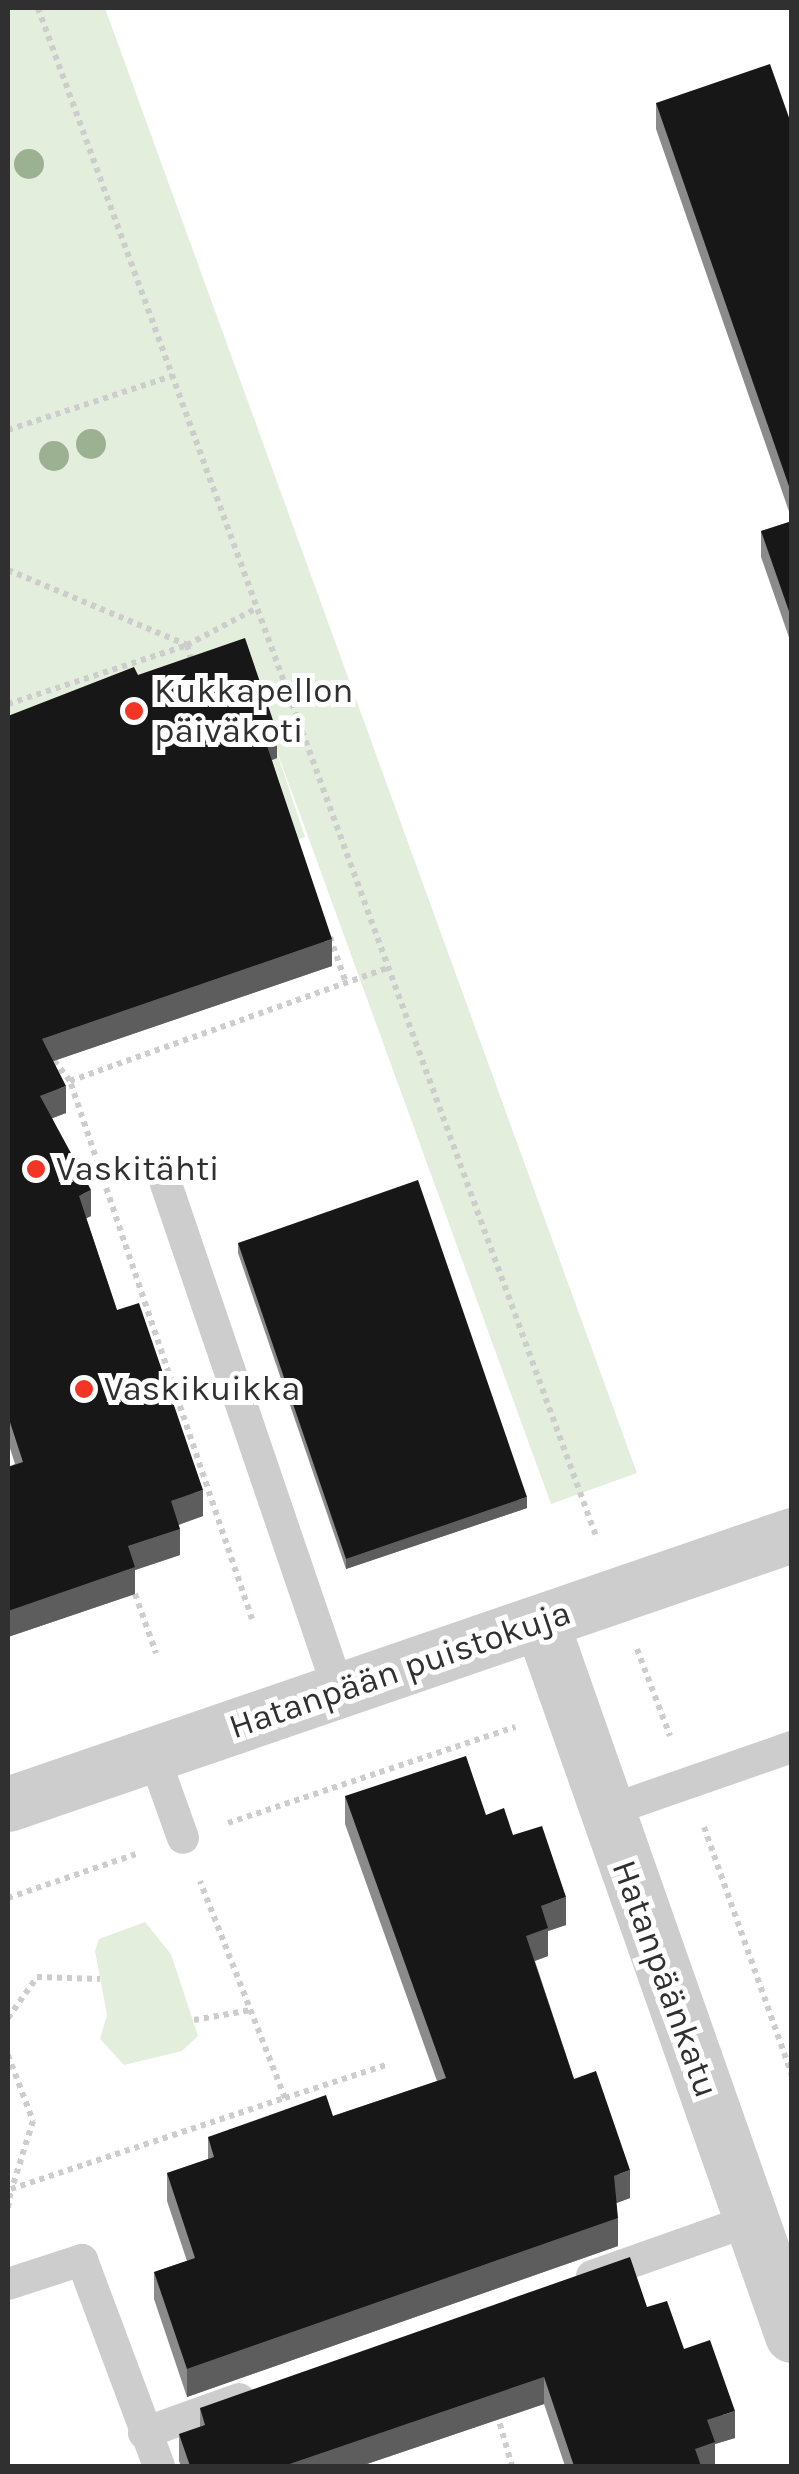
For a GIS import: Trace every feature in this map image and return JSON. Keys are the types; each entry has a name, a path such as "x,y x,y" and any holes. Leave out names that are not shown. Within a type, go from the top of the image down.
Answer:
{"street":[{"name":"Hatanpään puistokuja","path":"8,1804 792,1535"},
{"name":"Hatanpäänkatu","path":"541,1622 792,2336"}],"lane":[{"path":"166,1184 339,1691"},
{"path":"605,1812 792,1746"},
{"path":"153,1754 183,1838"},
{"path":"558,2288 750,2220"},
{"path":"8,2284 82,2260 159,2466"},
{"path":"144,2432 276,2386"}],"path":[{"path":"38,8 588,1514"},
{"path":"8,430 172,376"},
{"path":"8,576 187,644"},
{"path":"8,704 187,644 257,608"},
{"path":"187,644 199,682"},
{"path":"328,929 346,983"},
{"path":"54,1061 70,1081"},
{"path":"141,1333 154,1326"},
{"path":"136,1594 156,1653"},
{"path":"8,1898 616,1688 640,1659"},
{"path":"183,1838 285,2098"},
{"path":"8,2018 37,1977 100,1979"},
{"path":"194,2020 251,2010"},
{"path":"8,2055 32,2120 8,2208"},
{"path":"11,2189 389,2064"},
{"path":"494,2407 512,2466"}],"green space":[{"path":"8,8 105,8 637,1473 551,1504 271,735 305,837 298,840 8,783"},
{"path":"145,1922 171,1954 198,2036 182,2051 124,2065 100,2039 107,2015 95,1951 99,1939"}],"building":[{"path":"770,64 792,126 792,495 656,103"},
{"path":"792,521 792,620 761,531"},
{"path":"245,638 277,732 264,737 332,939 42,1039 66,1086 40,1096 91,1190 79,1196 117,1310 139,1303 203,1490 171,1501 180,1529 128,1546 135,1567 8,1611 8,1467 23,1462 8,1416 8,716 134,667 138,675"},
{"path":"418,1180 527,1497 346,1559 238,1243"},
{"path":"466,1756 486,1815 504,1808 513,1835 542,1826 566,1897 541,1906 548,1928 526,1936 574,2079 596,2071 630,2170 614,2176 618,2218 187,2369 154,2272 195,2258 167,2173 214,2157 208,2137 326,2095 333,2116 446,2078 345,1796"},
{"path":"630,2257 647,2307 667,2301 684,2349 710,2340 735,2411 707,2420 715,2442 695,2449 701,2466 574,2466 544,2377 284,2466 190,2466 179,2434 205,2425 200,2408"}],"place":[{"name":"Kukkapellon päiväkoti","path":"134,711"},
{"name":"Vaskitähti","path":"36,1169"},
{"name":"Vaskikuikka","path":"84,1389"}]}
